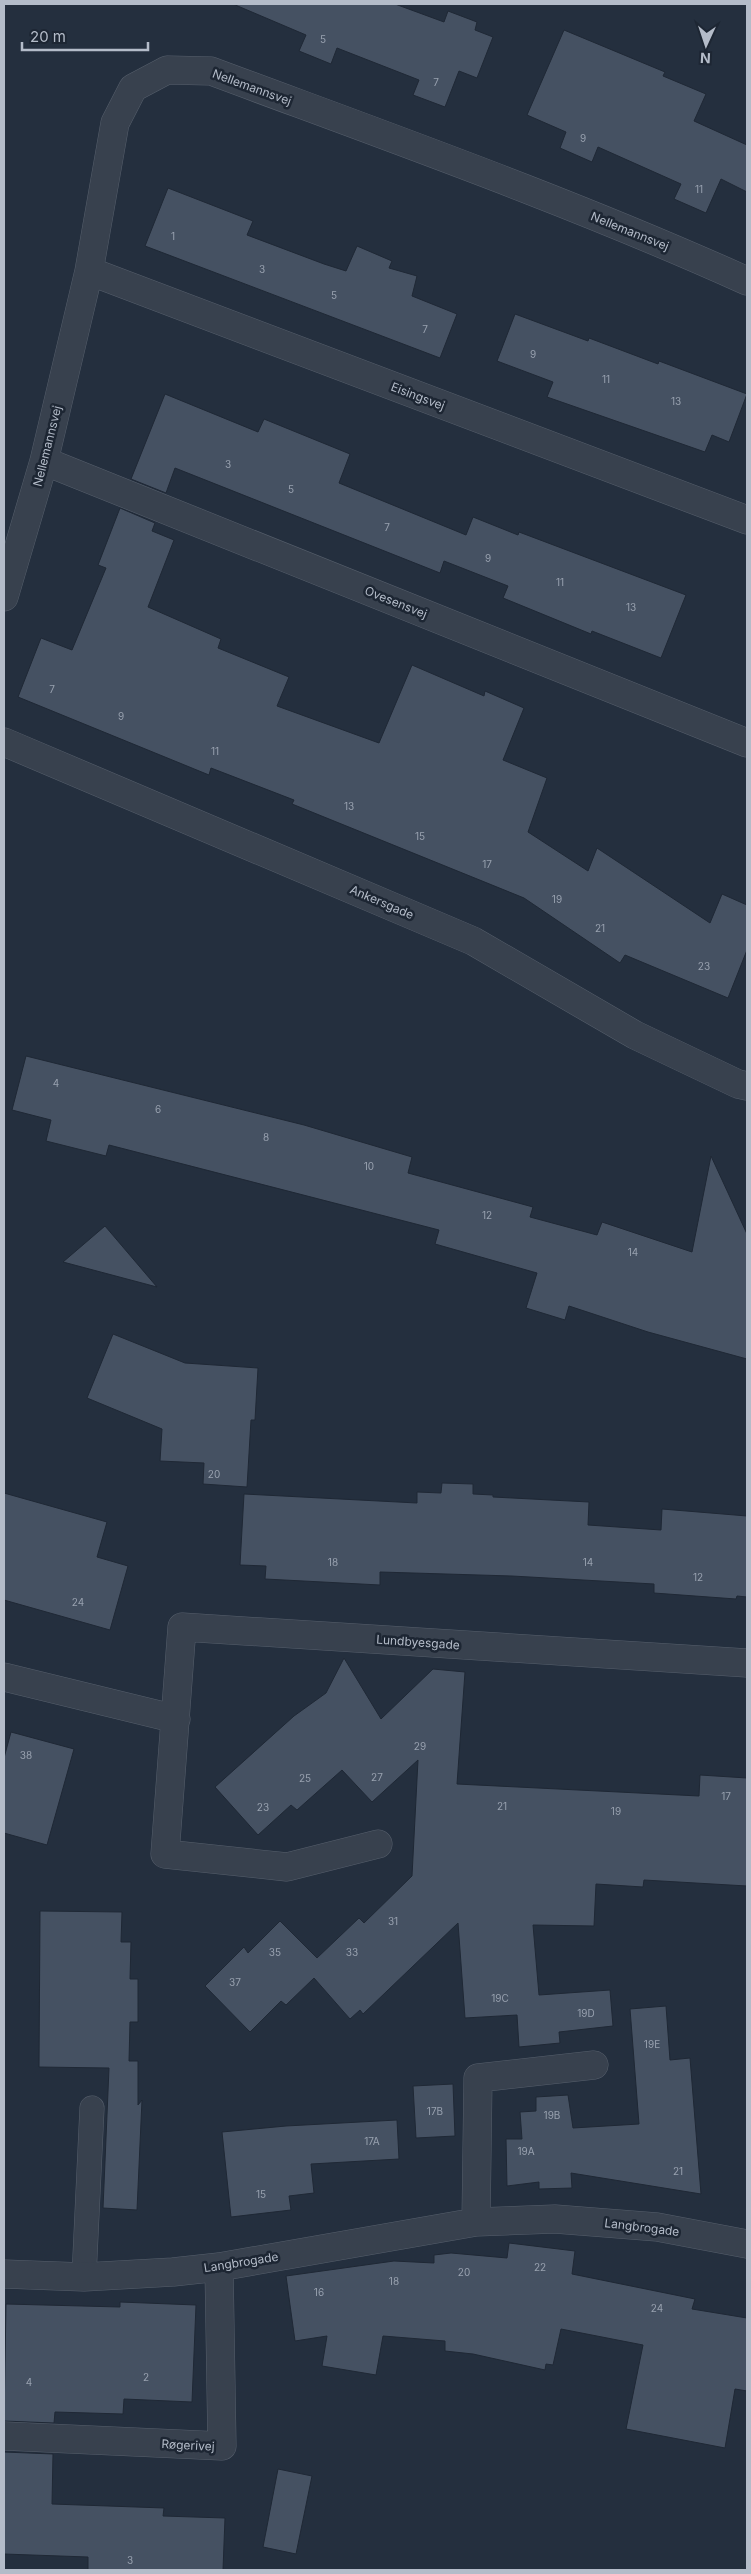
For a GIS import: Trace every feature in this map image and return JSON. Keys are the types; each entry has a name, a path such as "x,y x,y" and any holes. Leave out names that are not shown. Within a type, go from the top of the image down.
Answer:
{"street":[{"name":"Nellemannsvej","path":"4,597 44,461 89,271 115,123 134,88 167,70 211,71 478,171 680,250 747,281"},
{"name":"Eisingsvej","path":"89,271 747,520"},
{"name":"Ovesensvej","path":"44,461 747,743"},
{"name":"Ankersgade","path":"4,742 473,941 635,1035 738,1084 747,1086"},
{"name":"Lundbyesgade","path":"378,1844 287,1867 165,1854 182,1626 747,1663"},
{"path":"4,1677 176,1719"},
{"path":"476,2222 478,2078 594,2065"},
{"name":"Langbrogade","path":"4,2274 84,2277 173,2272 219,2267 476,2222 555,2219 657,2227 747,2244"},
{"name":"Røgerivej","path":"4,2436 222,2446 219,2267"}],"lane":[{"path":"84,2277 92,2108"}],"building":[{"path":"233,4 395,4 444,22 448,11 477,22 475,30 493,37 477,78 459,71 445,107 413,95 419,80 337,48 331,64 299,51 306,35"},
{"path":"564,30 665,72 663,76 706,94 694,121 747,145 747,192 721,179 706,213 674,199 681,184 598,147 592,162 560,148 566,132 527,115"},
{"path":"168,188 253,221 247,235 324,264 346,271 357,246 392,261 389,268 417,276 412,296 457,314 440,358 145,246"},
{"path":"515,314 588,341 589,338 658,364 659,361 747,394 729,442 712,435 705,452 547,397 553,382 497,361"},
{"path":"165,394 258,432 264,419 350,454 339,483 466,535 473,517 518,535 519,532 686,595 661,658 592,631 591,634 503,598 508,586 444,561 440,573 175,468 166,493 131,479"},
{"path":"120,508 155,523 152,531 174,540 148,607 221,639 218,648 289,677 277,706 379,743 412,665 484,696 485,691 524,708 503,760 547,778 528,832 588,871 597,848 710,923 722,894 747,905 747,950 728,998 625,955 620,963 524,898 292,804 294,800 211,768 209,775 18,697 41,638 72,650 106,568 98,565"},
{"path":"26,1056 304,1125 412,1157 408,1173 533,1207 530,1217 597,1235 602,1222 692,1252 711,1156 747,1234 747,1359 648,1332 569,1306 565,1320 526,1308 537,1273 435,1244 439,1230 109,1145 106,1156 46,1141 51,1120 12,1110"},
{"path":"105,1226 157,1287 63,1262"},
{"path":"113,1334 185,1363 258,1368 255,1420 251,1420 247,1487 203,1484 204,1463 160,1461 162,1429 87,1398"},
{"path":"442,1483 473,1484 473,1494 493,1495 493,1497 589,1502 588,1525 661,1530 662,1509 747,1516 747,1597 737,1596 736,1599 654,1593 654,1584 512,1576 380,1572 380,1585 265,1579 266,1566 240,1565 244,1494 417,1503 417,1492 441,1493"},
{"path":"4,1493 107,1522 97,1557 128,1566 110,1630 4,1600"},
{"path":"344,1658 381,1719 433,1669 465,1672 457,1784 699,1796 700,1775 747,1778 747,1886 644,1880 643,1887 596,1884 594,1926 533,1925 539,1995 610,1990 613,2026 559,2032 560,2043 519,2047 517,2015 465,2018 458,1923 363,2014 360,2010 350,2019 314,1978 286,2005 281,2001 250,2032 205,1986 244,1947 248,1953 280,1921 317,1958 359,1918 364,1923 412,1876 418,1760 372,1802 342,1770 297,1810 291,1805 258,1835 215,1787 294,1716 326,1693"},
{"path":"11,1732 74,1749 47,1845 4,1833 4,1758"},
{"path":"40,1911 122,1912 121,1942 131,1942 130,1979 138,1979 138,2022 130,2022 129,2061 138,2061 138,2105 142,2100 137,2210 103,2208 109,2068 39,2067"},
{"path":"666,2006 670,2060 690,2058 701,2194 571,2173 572,2188 539,2189 539,2182 507,2186 506,2139 522,2139 520,2112 536,2111 536,2097 568,2095 573,2128 639,2124 630,2009"},
{"path":"453,2084 455,2136 416,2138 413,2086"},
{"path":"397,2120 399,2159 311,2164 314,2193 289,2196 291,2210 231,2217 222,2132 286,2126"},
{"path":"509,2243 575,2251 572,2274 695,2299 692,2309 747,2318 747,2391 735,2389 725,2448 626,2429 643,2345 561,2329 553,2365 546,2364 545,2370 473,2354 445,2351 445,2341 383,2336 376,2375 322,2366 327,2336 295,2341 286,2276 394,2261 434,2263 434,2255 451,2253 507,2258"},
{"path":"120,2302 196,2305 192,2402 124,2399 123,2414 55,2412 54,2423 4,2421 6,2304 120,2307"},
{"path":"4,2452 53,2454 52,2504 164,2508 163,2516 225,2518 223,2570 88,2570 88,2557 4,2554"},
{"path":"278,2469 312,2476 296,2554 263,2547"}]}
